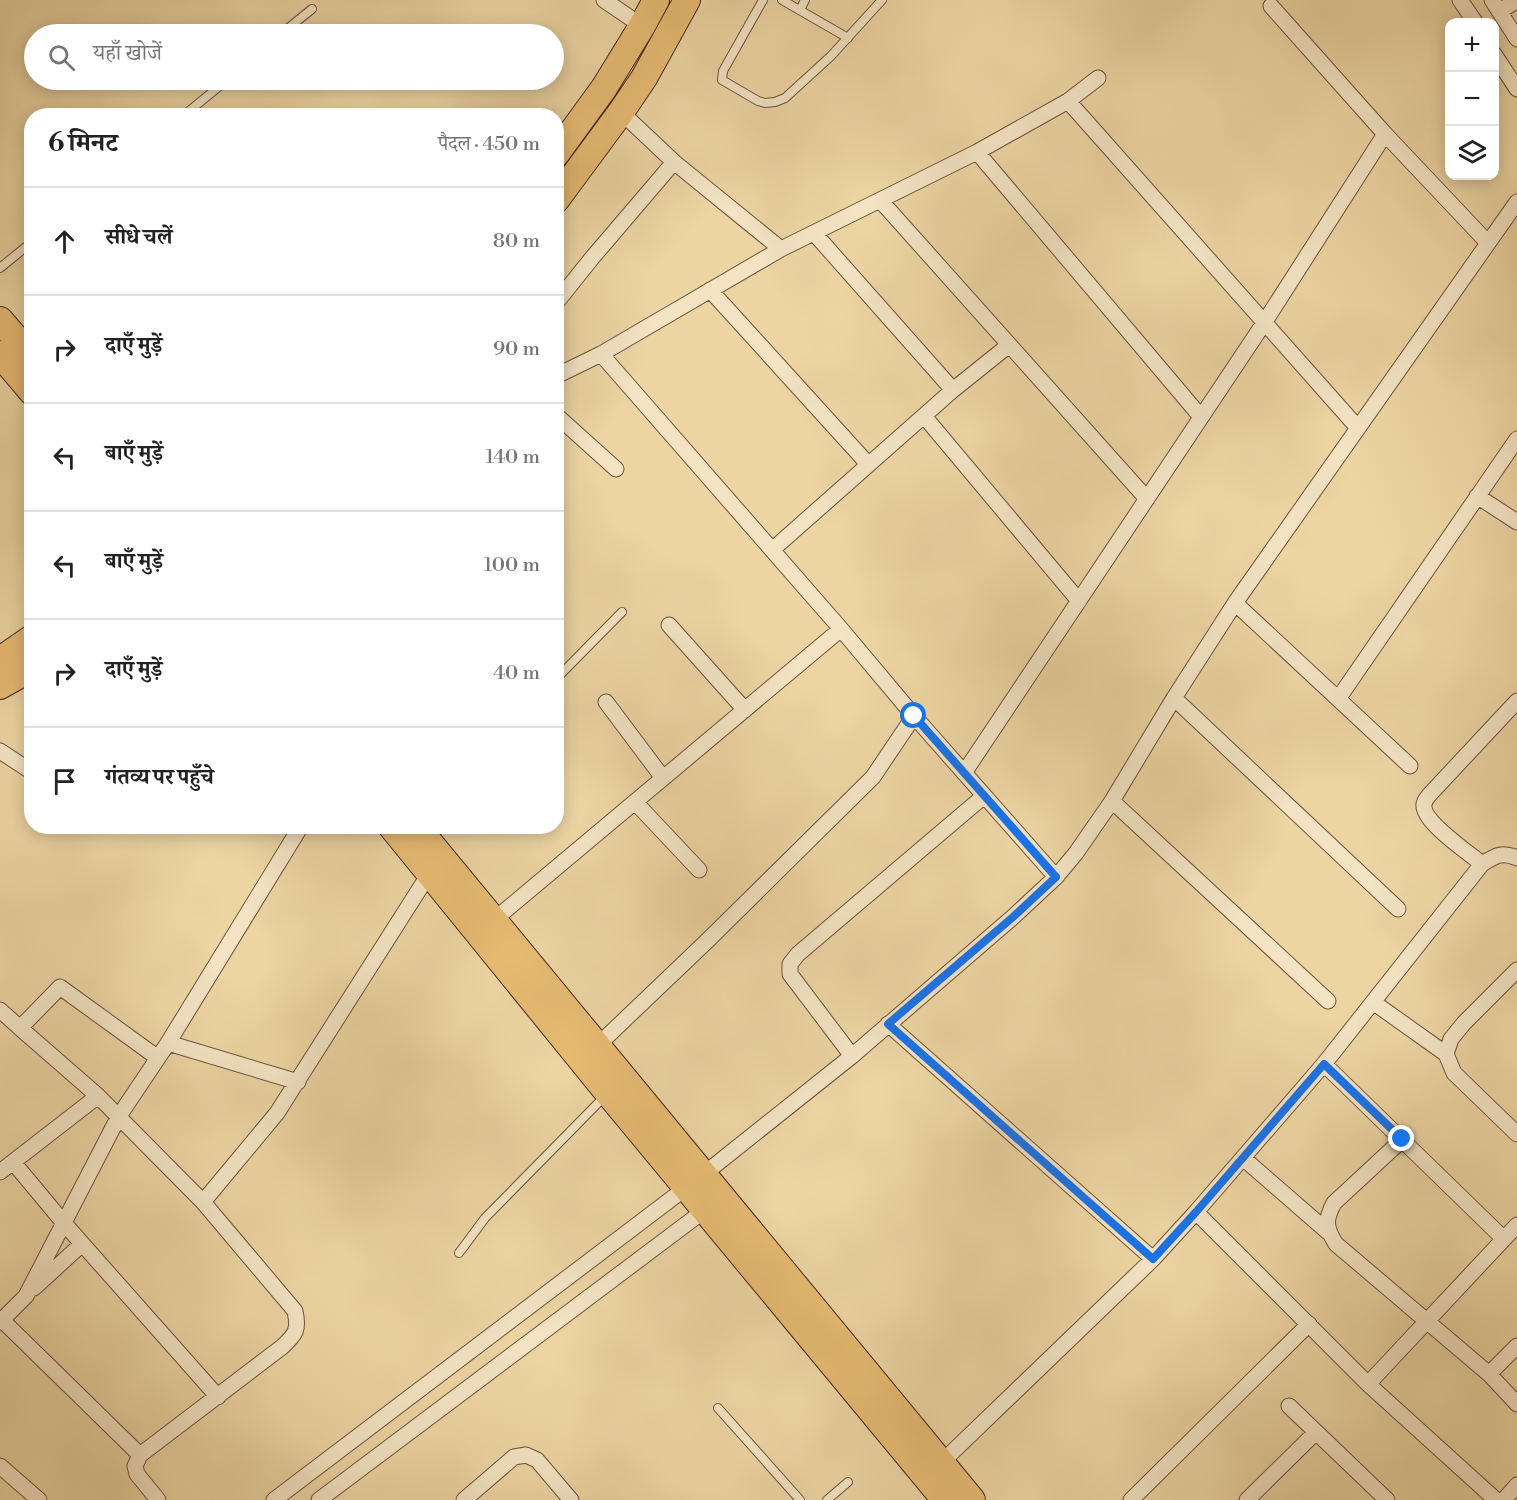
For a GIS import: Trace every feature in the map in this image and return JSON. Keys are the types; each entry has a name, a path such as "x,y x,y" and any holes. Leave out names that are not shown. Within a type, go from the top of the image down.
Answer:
{"main road":[{"path":"564,143 604,88 656,0"},
{"path":"564,189 644,78 687,0"},
{"path":"0,320 24,348"},
{"path":"0,354 24,382"},
{"path":"0,660 24,644"},
{"path":"0,686 24,672"},
{"path":"397,834 608,1093 695,1181 972,1500"},
{"path":"423,834 597,1046 695,1181 705,1210 945,1500"}],"street":[{"path":"604,0 642,26"},
{"path":"1460,0 1471,18"},
{"path":"1517,1 1495,5 1517,39"},
{"path":"1271,6 1385,134 1488,243"},
{"path":"1499,62 1517,89"},
{"path":"564,372 601,354 781,249 977,152 1068,101 1098,78"},
{"path":"1068,101 1358,428"},
{"path":"621,112 674,162 781,249"},
{"path":"964,773 1264,323 1385,134"},
{"path":"977,152 1201,417"},
{"path":"564,293 674,162"},
{"path":"880,200 1146,499"},
{"path":"274,1500 695,1181 852,1056 1056,877 1076,853 1112,801 1235,603 1517,202"},
{"path":"814,233 953,390"},
{"path":"710,291 868,464"},
{"path":"772,550 953,390 1009,345"},
{"path":"601,354 1056,877"},
{"path":"924,416 1079,600"},
{"path":"564,422 616,469"},
{"path":"1338,699 1517,439"},
{"path":"1477,496 1517,522"},
{"path":"1235,603 1410,766"},
{"path":"669,625 745,710"},
{"path":"494,920 841,629"},
{"path":"1174,698 1398,909"},
{"path":"1482,864 1434,825 1425,813 1424,803 1517,701"},
{"path":"606,702 663,778"},
{"path":"597,1046 873,777 914,716"},
{"path":"0,751 24,767"},
{"path":"852,1056 790,974 790,964 984,796"},
{"path":"1112,801 1328,1001"},
{"path":"635,802 699,870"},
{"path":"26,1296 119,1116 168,1043 296,834"},
{"path":"941,1464 1153,1259 1196,1212 1324,1064 1482,864 1495,855 1508,854 1517,858"},
{"path":"203,1202 277,1113 429,874"},
{"path":"1446,1054 1451,1039 1464,1023 1517,970"},
{"path":"20,1028 60,987 158,1058"},
{"path":"1373,1002 1446,1054 1454,1073 1517,1134"},
{"path":"0,1010 119,1116 203,1202 295,1311 298,1324 294,1335 282,1347 140,1455 135,1466 137,1474 158,1500"},
{"path":"888,1024 1153,1259"},
{"path":"168,1043 298,1082"},
{"path":"1324,1064 1504,1239"},
{"path":"98,1096 4,1168 63,1222 218,1397"},
{"path":"1328,1232 1328,1215 1334,1203 1402,1139"},
{"path":"1243,1158 1328,1232 1335,1244 1489,1374 1517,1404"},
{"path":"320,1500 705,1210"},
{"path":"1196,1212 1368,1384 1496,1500"},
{"path":"1368,1384 1517,1225"},
{"path":"82,1244 0,1320 140,1455"},
{"path":"1131,1500 1309,1324"},
{"path":"1489,1374 1517,1346"},
{"path":"1288,1406 1387,1500"},
{"path":"1247,1500 1316,1432"},
{"path":"464,1500 514,1457 526,1455 537,1460 571,1500"},
{"path":"0,1466 30,1497"},
{"path":"1504,1500 1517,1485"}],"lane":[{"path":"763,0 723,71 722,80 765,103 785,98 825,62 882,0"},
{"path":"782,0 848,38"},
{"path":"800,10 805,0"},
{"path":"293,24 312,9"},
{"path":"193,108 215,90"},
{"path":"0,268 24,248"},
{"path":"564,671 622,612"},
{"path":"459,1253 485,1218 608,1093"},
{"path":"718,1408 800,1500"},
{"path":"827,1500 848,1482"}],"route":[{"path":"914,716 1056,877 1036,897 888,1024 1153,1259 1324,1064 1402,1139"}]}
